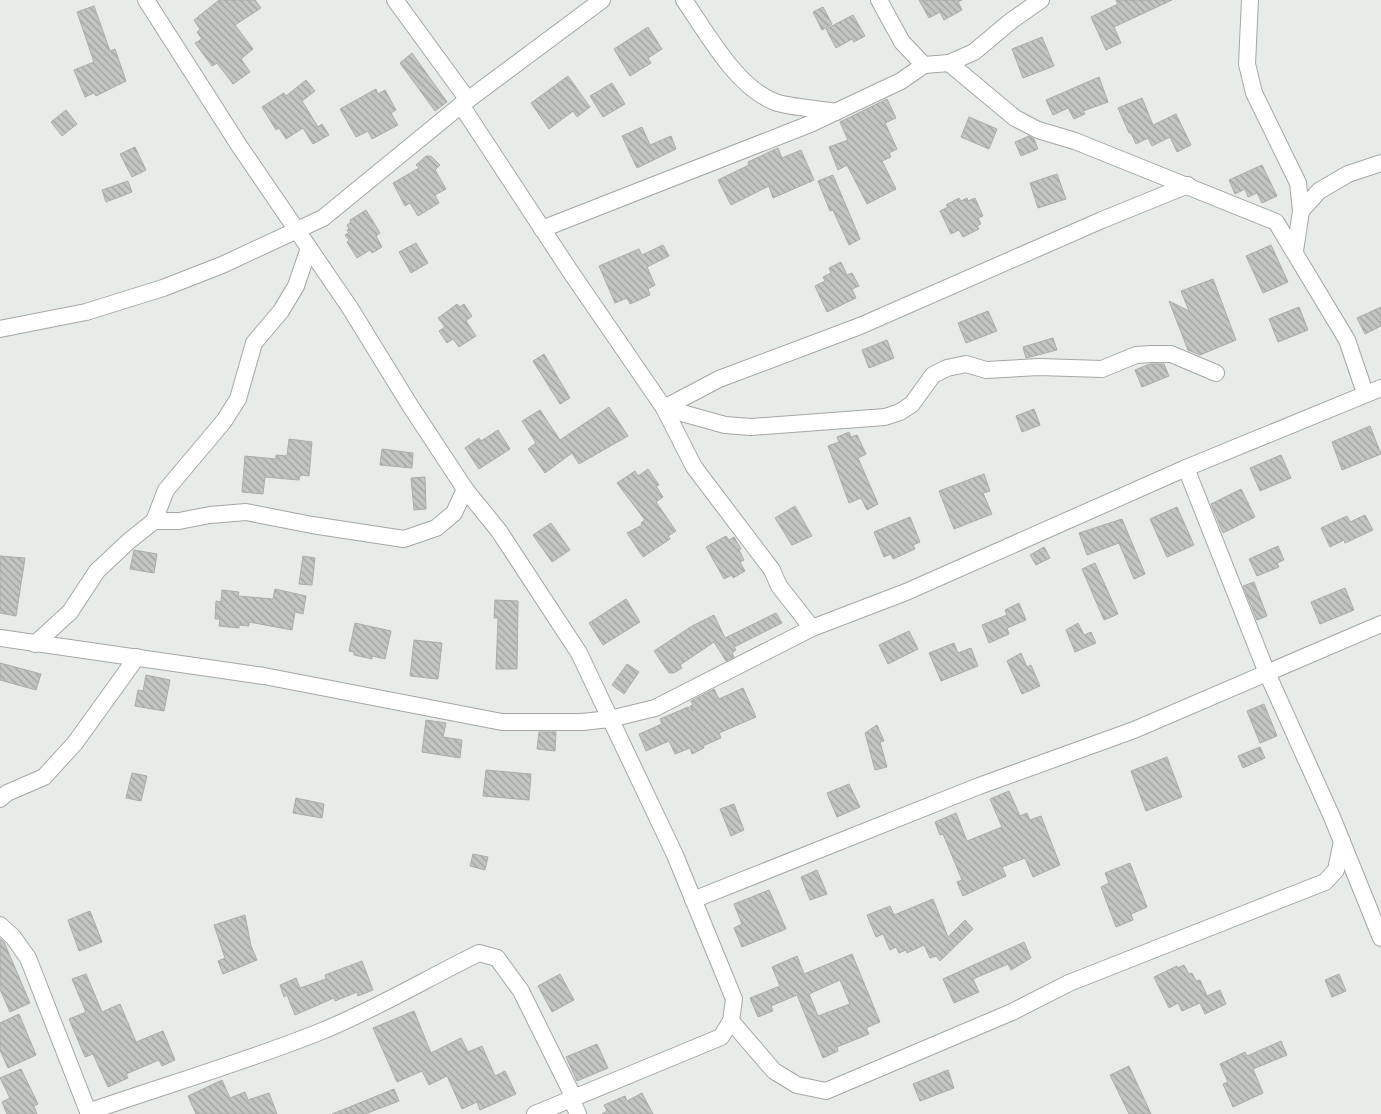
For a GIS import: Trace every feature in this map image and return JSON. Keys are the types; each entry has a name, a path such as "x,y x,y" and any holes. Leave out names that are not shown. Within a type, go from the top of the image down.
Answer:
{"street":[{"path":"146,0 240,147 350,308 411,407 465,489 499,531 579,653 675,855 734,999 731,1021 721,1037 575,1104 535,1114"},
{"path":"395,0 465,102 542,228 664,408 694,468 772,570 779,586 812,628"},
{"path":"0,329 86,312 163,288 222,265 323,218 465,102 602,0"},
{"path":"684,0 725,62 747,84 775,102 836,112"},
{"path":"879,0 902,42 924,65"},
{"path":"542,228 836,112 901,81 924,65 949,63 974,52 1011,21 1041,0"},
{"path":"1250,0 1247,64 1254,93 1298,183 1301,211 1295,251"},
{"path":"0,638 264,676 502,722 582,722 610,719 655,708 812,628 906,592 1186,468 1373,390 1347,340 1276,222 1075,141 1038,130 1015,118 949,63"},
{"path":"1301,211 1319,191 1348,174 1381,163"},
{"path":"664,408 719,379 860,326 1102,220 1188,185"},
{"path":"34,644 70,612 97,571 154,521 166,490 224,421 238,399 254,343 281,311 296,286 309,248"},
{"path":"664,408 725,425 751,427 885,417 900,412 912,404 933,375 946,368 966,364 986,370 1048,367 1102,369 1136,355 1171,354 1216,373"},
{"path":"1186,468 1267,673 1342,841 1373,923 1381,938"},
{"path":"154,521 179,521 210,515 246,512 322,527 404,539 436,528 454,513 465,489"},
{"path":"693,900 979,786 1134,730 1381,624"},
{"path":"0,798 44,777 75,743 137,657"},
{"path":"731,1021 774,1071 797,1085 826,1091 1012,1012 1069,983 1325,882 1336,870 1342,841"},
{"path":"0,925 14,937 28,958 88,1113 322,1031 364,1013 479,953 497,958 522,992 575,1104"}],"building":[{"path":"219,0 255,0 261,8 235,25 253,49 241,59 250,72 233,84 217,63 212,66 195,43 202,39 197,32 200,29 194,20"},
{"path":"919,0 962,0 958,2 962,10 944,20 940,12 929,18"},
{"path":"1116,0 1172,0 1114,27 1121,43 1106,50 1091,17 1118,4"},
{"path":"94,6 110,51 115,49 126,81 96,96 94,93 85,97 74,70 94,62 77,12"},
{"path":"823,7 832,24 822,30 813,12"},
{"path":"853,15 865,36 854,42 852,39 836,48 826,29"},
{"path":"648,27 662,49 648,58 651,63 630,76 614,49"},
{"path":"1042,37 1054,66 1023,78 1012,49"},
{"path":"412,53 447,102 435,111 400,63"},
{"path":"568,76 590,107 577,117 573,111 549,129 531,103"},
{"path":"1099,77 1108,102 1083,111 1085,114 1074,119 1068,108 1053,115 1046,100"},
{"path":"306,80 315,91 302,101 318,127 322,124 329,135 313,144 303,128 286,139 279,128 276,130 262,107 284,93 286,96"},
{"path":"612,83 625,104 603,117 590,96"},
{"path":"376,89 378,94 385,90 396,110 391,113 398,125 372,139 368,131 356,137 340,109"},
{"path":"1142,98 1153,125 1176,114 1191,145 1177,152 1170,137 1152,146 1148,138 1136,144 1118,108"},
{"path":"887,99 896,118 885,123 897,149 889,153 891,157 882,161 896,189 867,204 847,165 838,170 829,147 848,140 840,122"},
{"path":"66,110 77,124 62,136 51,122"},
{"path":"969,117 997,129 989,149 961,137"},
{"path":"642,127 650,145 671,136 676,149 637,168 622,136"},
{"path":"1029,136 1034,139 1038,149 1021,156 1015,142"},
{"path":"135,147 146,170 132,177 120,154"},
{"path":"778,148 782,158 801,150 814,180 773,198 769,186 731,205 718,180 749,165 748,162"},
{"path":"426,156 431,156 440,165 435,170 446,189 435,195 439,203 418,216 410,203 405,206 393,183 419,168 416,165"},
{"path":"1262,165 1277,196 1262,203 1257,193 1248,197 1245,189 1235,194 1229,180"},
{"path":"1057,174 1066,199 1038,208 1030,183"},
{"path":"833,175 860,239 849,245 833,210 830,211 818,181"},
{"path":"128,181 132,192 106,202 102,190"},
{"path":"959,198 961,201 967,198 968,201 975,198 983,216 978,218 981,224 977,226 979,229 963,237 959,230 951,234 940,211 948,207 946,205"},
{"path":"366,210 380,233 376,236 382,247 372,253 370,250 357,258 345,235 349,233 347,225 351,222 350,220"},
{"path":"416,243 428,263 411,273 399,252"},
{"path":"663,245 669,256 647,267 655,285 648,289 650,295 630,304 627,298 615,303 599,266 639,249 642,255"},
{"path":"1271,245 1288,282 1263,293 1246,256"},
{"path":"841,262 847,275 852,273 859,286 852,289 856,298 827,312 815,286 825,281 823,277 831,273 829,268"},
{"path":"1213,279 1236,340 1200,355 1188,350 1169,301 1189,311 1181,291"},
{"path":"457,304 460,307 464,304 472,316 466,321 476,336 459,347 453,339 447,343 439,331 445,327 438,318"},
{"path":"1299,307 1308,330 1278,342 1269,319"},
{"path":"1381,307 1381,326 1365,334 1357,318"},
{"path":"988,311 997,331 966,343 958,323"},
{"path":"1053,338 1057,350 1026,358 1023,347"},
{"path":"887,340 894,358 869,368 862,350"},
{"path":"544,354 570,398 560,404 533,361"},
{"path":"1150,364 1164,364 1169,376 1142,387 1135,370"},
{"path":"609,407 628,436 579,464 572,453 545,473 528,449 536,443 522,421 540,410 560,440"},
{"path":"1034,409 1040,425 1022,432 1016,416"},
{"path":"1370,426 1381,454 1342,470 1332,442"},
{"path":"498,430 510,449 479,469 465,448 479,438 481,441"},
{"path":"849,432 851,437 857,435 866,454 858,458 878,504 867,510 861,498 849,503 828,446 839,442 837,437"},
{"path":"289,439 312,442 309,476 300,475 299,480 265,477 263,494 242,492 245,456 276,459 276,455 287,456"},
{"path":"382,449 413,453 412,468 380,465"},
{"path":"1281,455 1291,478 1260,491 1250,468"},
{"path":"648,469 659,485 656,486 663,497 656,502 676,531 668,536 670,539 643,557 627,533 642,525 641,523 645,520 617,483 635,471 638,476"},
{"path":"984,474 990,491 983,493 992,514 954,529 939,491"},
{"path":"425,477 426,509 414,510 411,478"},
{"path":"1241,489 1255,517 1223,533 1211,504"},
{"path":"795,506 812,536 792,545 775,518"},
{"path":"1177,507 1194,545 1167,557 1150,519"},
{"path":"1365,515 1373,530 1345,543 1344,540 1330,547 1321,528 1347,516 1350,522"},
{"path":"910,517 920,542 913,545 915,549 893,559 891,554 884,557 874,532"},
{"path":"1122,519 1145,574 1134,579 1119,543 1087,555 1079,533"},
{"path":"551,523 570,550 552,562 533,535"},
{"path":"726,536 729,540 734,537 741,549 739,550 744,560 740,562 745,571 733,578 732,575 724,579 706,547"},
{"path":"1278,546 1284,560 1277,563 1279,567 1257,576 1249,559"},
{"path":"1044,547 1050,558 1036,565 1030,555"},
{"path":"134,550 157,554 154,573 130,569"},
{"path":"0,556 25,558 16,616 0,613"},
{"path":"303,556 315,558 312,585 299,584"},
{"path":"1095,563 1118,614 1104,620 1082,569"},
{"path":"1254,582 1267,616 1257,620 1243,586"},
{"path":"1345,588 1354,610 1320,624 1311,602"},
{"path":"275,589 306,596 303,614 295,612 292,630 249,622 249,626 239,625 239,628 219,626 220,619 215,619 216,601 221,602 222,590 239,592 238,596 273,599"},
{"path":"626,599 640,622 603,645 589,623"},
{"path":"495,600 518,601 517,669 496,669 498,618 494,618"},
{"path":"1019,603 1026,620 1007,628 1009,634 989,643 982,625 1007,615 1005,610"},
{"path":"776,613 782,623 734,647 736,650 732,653 734,657 726,661 714,642 680,665 682,668 674,673 669,673 654,651 692,626 714,615 725,638"},
{"path":"355,623 391,631 385,659 372,656 372,659 354,655 354,652 349,651"},
{"path":"1078,623 1084,635 1091,632 1096,643 1075,652 1066,630"},
{"path":"909,631 918,649 888,664 879,645"},
{"path":"414,640 442,643 438,679 410,676"},
{"path":"954,643 958,653 971,648 978,666 941,681 929,653"},
{"path":"1021,653 1027,667 1031,665 1040,686 1022,694 1007,661"},
{"path":"0,663 41,674 36,690 0,680"},
{"path":"627,664 639,672 624,694 612,685"},
{"path":"146,675 170,680 164,711 135,706 138,690 143,691"},
{"path":"743,688 756,717 719,733 721,738 703,746 704,748 692,754 690,748 675,754 669,741 646,751 639,734 662,724 660,719 688,707 693,711 690,706 693,705 691,701 714,689 719,699"},
{"path":"1264,704 1277,736 1260,743 1247,711"},
{"path":"426,720 446,723 443,737 462,740 460,758 422,752"},
{"path":"877,725 884,741 880,742 887,767 875,770 865,733"},
{"path":"539,732 556,732 555,751 537,749"},
{"path":"1260,747 1265,758 1243,768 1238,756"},
{"path":"1167,757 1182,797 1146,811 1131,771"},
{"path":"486,770 531,774 529,800 483,796"},
{"path":"132,773 147,776 141,801 126,798"},
{"path":"849,784 860,807 837,817 827,793"},
{"path":"1009,791 1020,816 1027,813 1030,820 1041,816 1060,865 1033,877 1025,858 1002,867 1006,876 963,896 957,882 962,880 943,834 940,835 935,822 956,813 967,841 1002,827 990,799"},
{"path":"296,798 324,804 322,818 293,813"},
{"path":"734,804 744,830 731,836 720,809"},
{"path":"473,854 488,857 485,870 470,866"},
{"path":"1130,863 1147,907 1131,914 1133,920 1116,927 1101,887 1109,883 1105,873"},
{"path":"817,870 827,894 810,900 801,877"},
{"path":"769,890 786,929 742,947 734,928 742,924 734,904"},
{"path":"933,899 948,937 965,920 973,929 940,961 936,956 930,958 924,945 907,953 906,950 899,953 896,947 890,950 883,934 876,937 867,915 890,906 894,915"},
{"path":"90,911 102,942 79,951 68,920"},
{"path":"245,915 251,946 257,960 223,974 218,961 225,958 214,925"},
{"path":"0,939 4,942 30,1003 10,1012 0,989"},
{"path":"1024,942 1031,958 1011,970 1008,964 973,979 979,992 954,1003 943,979"},
{"path":"852,954 880,1022 866,1028 869,1034 837,1047 838,1051 823,1058 797,995 771,1006 773,1011 758,1017 750,998 780,986 772,967 797,956 804,974","holes":["840,980 850,1004 818,1016 809,994"]},
{"path":"362,961 373,990 358,996 357,992 335,1001 334,998 295,1015 287,995 284,997 280,985 296,978 300,988 326,979 325,975"},
{"path":"1184,965 1189,974 1192,973 1196,981 1200,980 1207,996 1220,990 1226,1004 1205,1014 1200,1003 1182,1011 1178,1003 1169,1008 1154,977 1177,966 1178,968"},
{"path":"86,974 102,1012 120,1004 136,1042 163,1031 175,1060 162,1066 159,1060 126,1074 128,1078 108,1087 93,1054 85,1057 69,1019 86,1012 72,979"},
{"path":"560,974 574,1000 552,1012 538,986"},
{"path":"1339,974 1346,991 1332,997 1325,980"},
{"path":"414,1011 431,1053 461,1038 468,1052 482,1046 495,1076 505,1071 516,1094 480,1110 477,1102 462,1109 447,1076 429,1085 422,1071 397,1082 373,1028"},
{"path":"19,1014 36,1055 8,1068 0,1050 0,1023"},
{"path":"1281,1041 1287,1055 1253,1069 1263,1093 1233,1107 1223,1084 1228,1082 1220,1064 1245,1052 1247,1056"},
{"path":"597,1044 608,1068 577,1081 566,1057"},
{"path":"1129,1066 1151,1114 1129,1114 1110,1075"},
{"path":"21,1069 38,1104 34,1106 37,1114 7,1114 2,1102 10,1098 0,1078"},
{"path":"948,1070 954,1088 920,1101 913,1084"},
{"path":"222,1080 230,1098 245,1092 248,1100 269,1093 277,1114 196,1114 188,1096"},
{"path":"394,1089 399,1101 365,1114 332,1114"},
{"path":"642,1093 653,1114 602,1114 607,1111 604,1105 625,1096 627,1101"}]}
